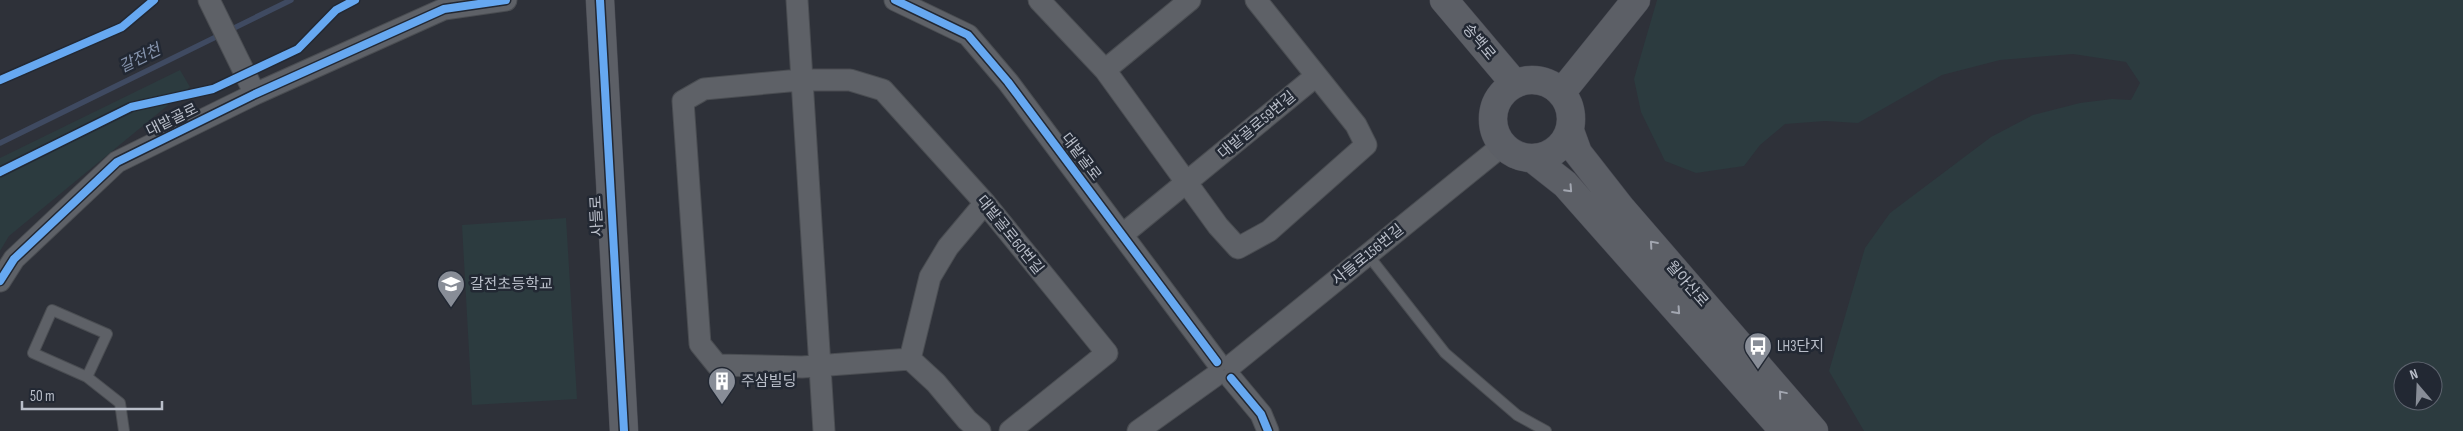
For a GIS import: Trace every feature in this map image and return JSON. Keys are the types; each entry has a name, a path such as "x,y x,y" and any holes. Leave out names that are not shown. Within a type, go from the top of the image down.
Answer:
{"main road":[{"name":"사들로","path":"600,0 624,431"},
{"name":"송백로","path":"1444,0 1515,84"},
{"path":"1562,93 1636,0"},
{"path":"1534,80 1554,86 1562,93 1571,111 1570,131 1565,140 1550,154 1532,158 1520,156 1503,145 1494,127 1495,107 1500,98 1515,84 1534,80"},
{"name":"월아산로","path":"1570,131 1578,153 1621,208 1814,431"},
{"path":"1532,158 1565,184 1784,431"}],"street":[{"path":"209,0 255,94"},
{"name":"대밭골로","path":"0,281 14,259 116,162 255,94 444,9 506,0"},
{"path":"797,0 800,80 824,431"},
{"name":"대밭골로","path":"895,0 968,35 1008,82 1224,370 1261,414 1268,431"},
{"path":"1039,0 1105,70 1218,226 1238,248 1269,231 1366,145 1356,125 1256,0"},
{"path":"1105,70 1190,0"},
{"name":"대밭골로59번길","path":"1122,235 1316,76"},
{"name":"대밭골로60번길","path":"910,359 819,366 717,365 700,344 682,101 704,90 800,80 850,80 883,90 985,203 1106,353 1010,431"},
{"name":"사들로156번길","path":"1138,431 1224,370 1368,256 1503,145"},
{"path":"980,431 967,420 936,382 910,359 930,277 948,247 985,203"}],"lane":[{"path":"1368,256 1445,353 1517,415 1546,431"},
{"path":"87,377 107,334 52,310 33,353 87,377 120,403 124,431"}],"shaded area":[{"path":"1657,0 2463,0 2463,431 1864,431 1829,371 1865,248 1890,213 1991,137 2033,115 2080,103 2112,99 2131,100 2140,83 2126,62 2073,54 2000,60 1942,75 1858,123 1825,121 1785,124 1760,145 1744,166 1696,173 1665,161 1641,112 1634,79"},
{"path":"180,70 190,87 9,236 0,251 0,158"},
{"path":"566,218 577,399 472,405 462,225"}],"waterway":[{"name":"갈전천","path":"0,143 291,0"}],"cycle path":[{"path":"0,80 122,27 154,0"},
{"path":"0,172 131,107 213,89 298,49 336,10 355,0"},
{"path":"0,281 14,259 117,162 255,94 444,9 506,0"},
{"path":"600,0 624,431"},
{"path":"895,0 968,35 1008,82 1217,362"},
{"path":"1231,378 1261,414 1268,431"}],"place":[{"name":"갈전초등학교","path":"451,308"},
{"name":"LH3단지","path":"1758,370"},
{"name":"주삼빌딩","path":"722,405"}]}
